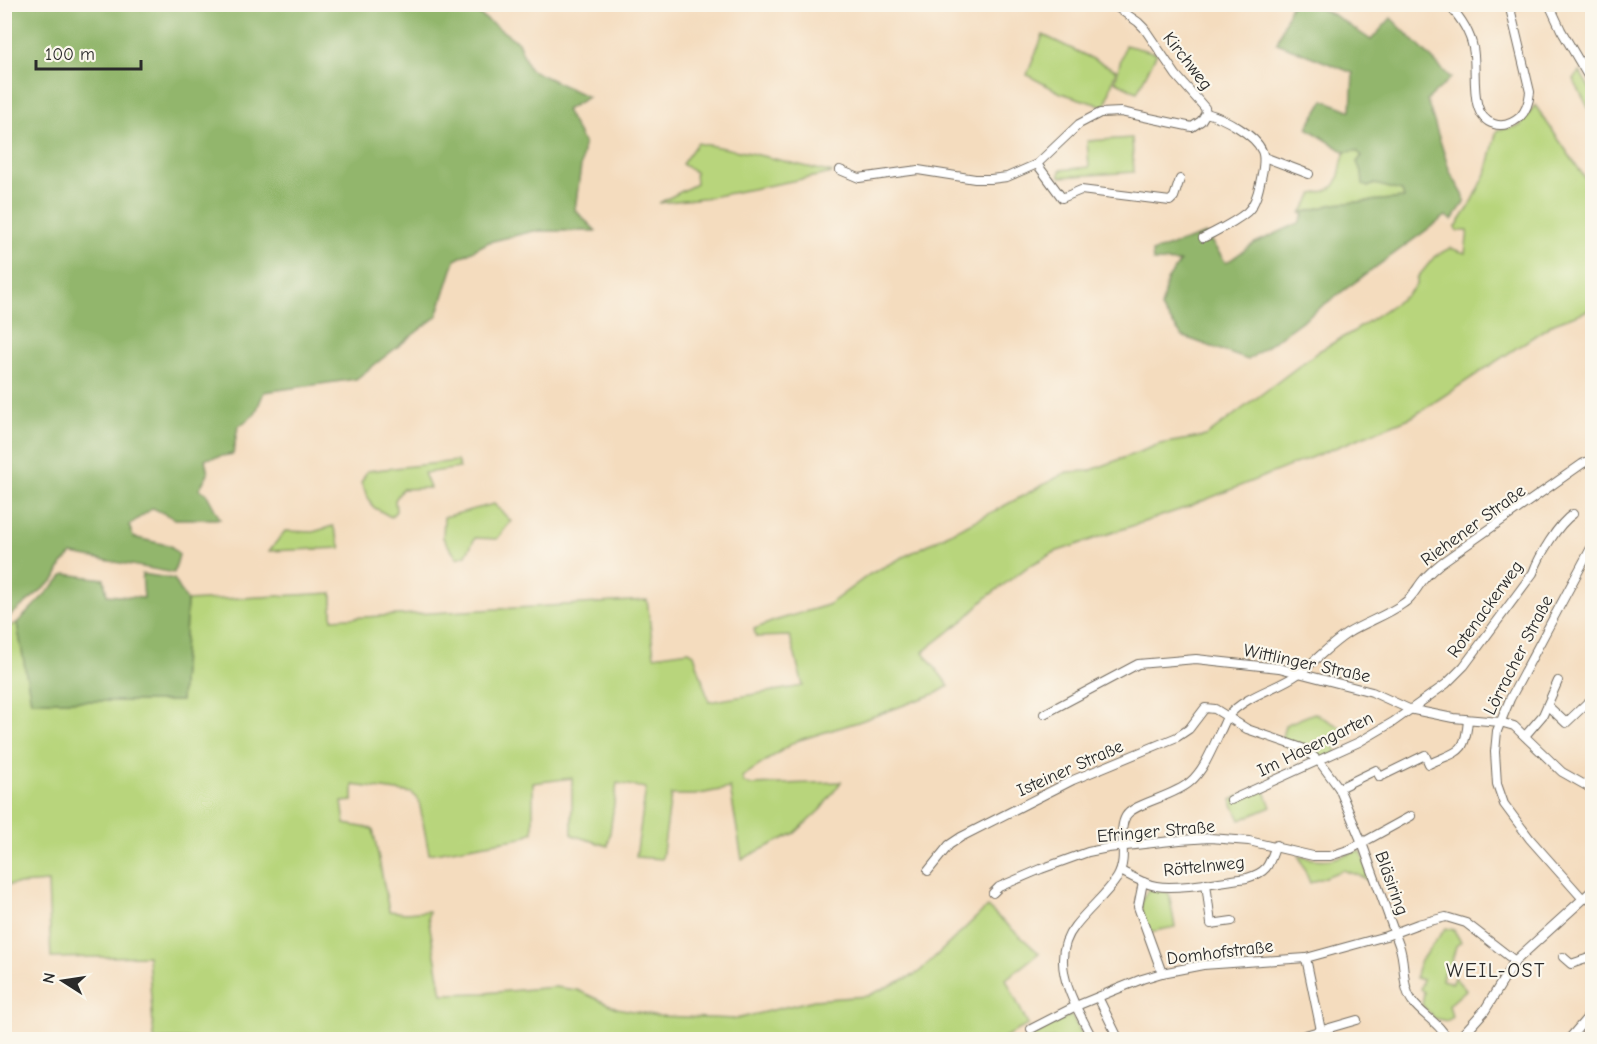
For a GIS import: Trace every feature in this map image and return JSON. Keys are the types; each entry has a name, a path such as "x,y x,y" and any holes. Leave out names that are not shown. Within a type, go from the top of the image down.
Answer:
{"street":[{"name":"Kirchweg","path":"1112,4 1144,28 1176,75 1206,108 1206,113 1222,117 1256,141 1264,157"},
{"path":"1449,4 1462,22 1472,43 1477,100 1484,118 1492,123 1504,125 1512,122 1525,111 1530,92 1509,4"},
{"path":"1549,4 1569,44 1593,83"},
{"path":"840,170 859,178 918,170 975,179 1007,177 1037,164 1079,124 1100,112 1121,112 1192,127 1201,121 1206,113"},
{"path":"1203,238 1231,224 1252,206 1260,184 1264,157 1309,174"},
{"path":"1037,164 1062,198 1081,190 1170,201 1174,197 1180,179"},
{"name":"Riehener Straße","path":"1121,871 1124,847 1123,823 1126,815 1132,809 1175,793 1190,782 1201,769 1228,716 1250,700 1298,674 1339,638 1388,614 1406,602 1426,576 1441,563 1582,464 1593,459"},
{"name":"Rotenackerweg","path":"1409,709 1446,684 1464,666 1533,573 1538,558 1560,525 1573,514"},
{"name":"Lörracher Straße","path":"1582,899 1530,839 1504,804 1497,784 1495,737 1510,699 1593,546"},
{"name":"Wittlinger Straße","path":"1044,714 1138,664 1189,660 1224,661 1279,668 1372,692 1409,709 1468,720 1500,722"},
{"path":"1525,736 1548,706 1558,681"},
{"path":"1548,706 1566,723 1587,703"},
{"name":"Isteiner Straße","path":"928,871 954,841 1073,780 1177,737 1189,729 1205,708 1215,709 1228,716"},
{"name":"Im Hasengarten","path":"1231,800 1359,742 1393,722 1409,709"},
{"path":"1228,716 1255,733 1302,748 1319,761"},
{"path":"1339,788 1376,770 1380,777 1425,755 1429,764 1459,750 1466,744 1468,720"},
{"path":"1500,722 1514,726 1562,772 1593,789"},
{"name":"Bläsiring","path":"1319,761 1339,788 1362,843 1390,934 1402,954 1405,984 1410,998 1443,1029 1448,1040"},
{"name":"Efringer Straße","path":"993,893 999,888 1088,852 1124,847 1210,838 1276,845 1322,856 1342,853 1411,816"},
{"name":"Röttelnweg","path":"1121,871 1143,882 1169,887 1247,878 1258,875 1268,865 1276,845"},
{"path":"1093,1040 1063,974 1062,961 1066,943 1075,926 1121,871"},
{"path":"1143,882 1138,907 1162,973"},
{"path":"1206,883 1211,924 1232,921"},
{"path":"1458,1040 1485,1010 1515,961 1593,891"},
{"name":"Bläsiring","path":"1390,934 1446,917 1466,923 1515,961"},
{"name":"Domhofstraße","path":"1031,1029 1076,1005 1162,973 1203,965 1306,958 1390,934"},
{"path":"1563,957 1571,964 1593,957"},
{"path":"1306,958 1322,1035"},
{"path":"1098,997 1119,1040"},
{"path":"1568,1040 1593,1012"},
{"path":"1288,1040 1322,1035 1357,1020"}],"green space":[{"path":"5,4 462,5 518,42 529,69 588,97 566,110 584,144 575,210 596,231 534,231 489,242 455,260 437,316 356,379 264,392 255,414 238,427 233,454 205,459 208,474 199,489 206,493 220,519 175,519 153,508 129,525 133,537 171,546 179,555 174,573 72,554 62,564 55,579 5,620"},
{"path":"1291,5 1311,5 1334,15 1371,40 1391,18 1451,78 1427,100 1450,172 1464,196 1464,203 1452,220 1446,216 1248,360 1182,336 1161,308 1167,280 1180,262 1153,261 1152,252 1206,234 1226,263 1255,243 1299,223 1304,215 1301,213 1334,204 1404,198 1402,191 1375,184 1368,187 1363,185 1362,174 1357,162 1362,156 1357,151 1345,152 1307,128 1324,100 1351,111 1353,73 1277,43"},
{"path":"1043,35 1116,70 1105,107 1061,93 1027,75"},
{"path":"1125,45 1157,53 1137,92 1115,81"},
{"path":"1580,72 1592,92 1592,121 1589,109 1573,79"},
{"path":"1535,105 1585,178 1591,179 1592,171 1592,309 1554,323 1412,417 1185,508 1055,552 1029,566 987,597 966,618 923,652 949,686 937,693 858,722 796,741 742,777 744,783 750,785 841,782 821,809 795,833 742,859 730,788 695,795 671,795 662,859 636,857 646,788 617,783 608,846 572,835 572,778 533,783 533,832 521,838 429,854 419,801 412,793 353,785 353,801 342,802 345,824 373,829 389,911 406,913 429,911 428,917 442,994 555,987 577,990 617,1008 658,1016 736,1019 814,1000 867,996 918,973 987,907 1039,953 1006,979 1028,1025 1001,1039 154,1039 148,956 51,958 48,882 5,885 5,628 17,623 31,701 181,701 187,601 332,593 332,619 647,600 654,656 689,651 694,654 709,702 803,686 790,636 756,637 754,629 828,605 870,574 1067,472 1089,471 1160,444 1206,436 1319,351 1354,331 1407,295 1435,256 1450,248 1465,253 1468,231 1457,231 1455,228 1470,206 1486,174 1497,130 1520,126"},
{"path":"1132,138 1134,172 1060,177 1060,170 1089,167 1087,141"},
{"path":"697,143 833,173 711,197 659,203 696,184 695,172 682,164"},
{"path":"1357,150 1362,156 1357,162 1368,187 1375,184 1402,191 1405,198 1334,204 1301,213 1313,194 1323,192 1335,185 1345,152"},
{"path":"457,461 460,468 424,473 430,488 402,489 395,500 396,511 391,517 373,507 361,483 367,471"},
{"path":"494,504 511,521 497,539 475,538 466,555 457,558 443,538 444,517"},
{"path":"333,526 341,548 269,551 285,531 313,532"},
{"path":"65,574 104,579 107,595 144,598 142,574 174,579 187,601 181,701 31,701 17,623"},
{"path":"1314,713 1342,728 1351,736 1334,745 1337,753 1319,761 1281,742 1285,725"},
{"path":"1263,786 1271,807 1240,820 1231,800"},
{"path":"1358,851 1362,852 1369,882 1365,878 1343,870 1310,883 1299,856 1329,859"},
{"path":"1150,888 1169,893 1175,927 1150,932 1143,915 1142,904"},
{"path":"1446,928 1454,930 1461,942 1456,946 1449,972 1444,971 1442,980 1452,983 1454,977 1466,990 1449,1005 1452,1017 1447,1021 1434,1018 1422,1005 1424,992 1420,989 1423,980 1416,978 1423,958"},
{"path":"1071,1015 1085,1039 1024,1039"}],"district":[{"name":"WEIL-OST","path":"1496,970"}]}
